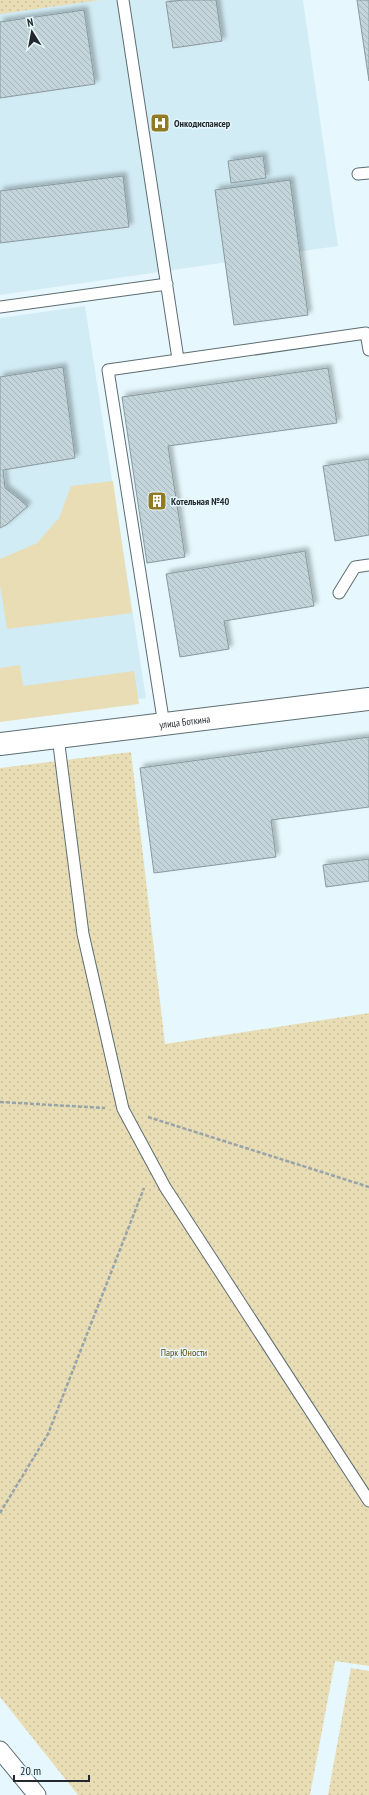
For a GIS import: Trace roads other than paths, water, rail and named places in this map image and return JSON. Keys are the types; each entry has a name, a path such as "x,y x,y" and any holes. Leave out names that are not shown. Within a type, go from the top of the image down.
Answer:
{"street":[{"name":"улица Боткина","path":"0,744 369,700"},
{"path":"0,1750 37,1795"}],"lane":[{"path":"123,0 178,359"},
{"path":"0,307 167,284"},
{"path":"164,725 108,370 366,333 369,350"},
{"path":"340,593 355,567 369,565"},
{"path":"58,737 82,934 123,1109 165,1187 369,1501"}],"place":[{"name":"Онкодиспансер","path":"160,123"},
{"name":"Котельная №40","path":"157,501"}],"park label":[{"name":"Парк Юности","path":"184,1352"}]}
